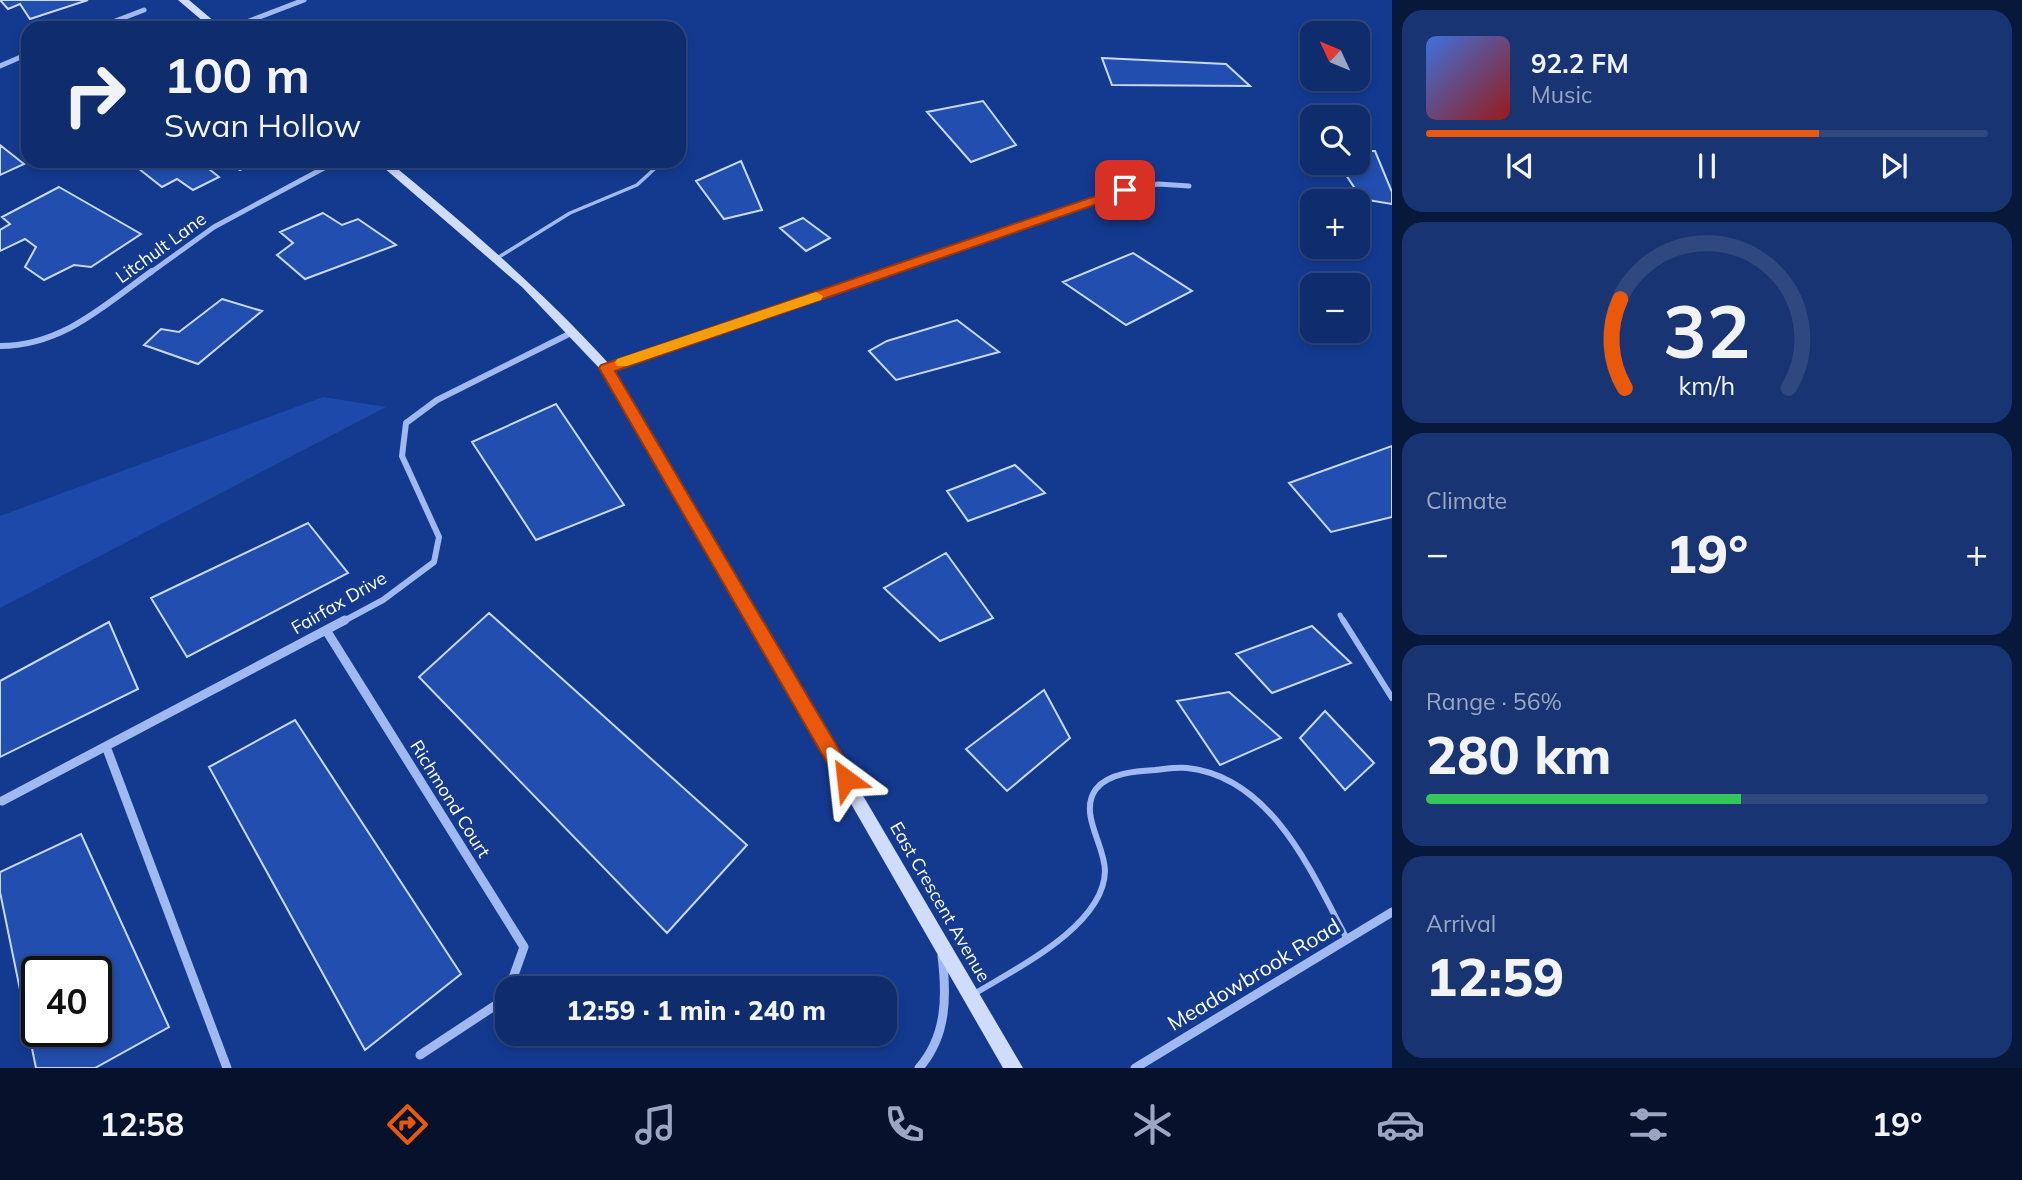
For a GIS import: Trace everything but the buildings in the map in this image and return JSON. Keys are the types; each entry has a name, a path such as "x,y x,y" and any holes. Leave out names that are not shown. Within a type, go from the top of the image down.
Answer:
{"street":[{"path":"183,0 208,21"},
{"path":"249,21 304,0"},
{"path":"115,21 144,10"},
{"path":"0,66 21,57"},
{"name":"Litchult Lane","path":"0,346 25,346 50,340 72,329 214,227 324,168"},
{"name":"East Crescent Avenue","path":"390,168 499,257 575,332 606,368 1014,1068"},
{"path":"606,368 1125,190 1158,184 1189,186"},
{"name":"Fairfax Drive","path":"2,801 107,749 383,600 434,562 439,537 402,456 407,423 437,400 575,332"},
{"name":"Richmond Court","path":"326,630 524,947 513,976"},
{"path":"107,749 227,1068"},
{"name":"Meadowbrook Road","path":"1135,1068 1392,912"},
{"path":"919,1068 942,1026 946,986 940,942"},
{"name":"Richmond Court","path":"421,1055 495,1006"}],"lane":[{"path":"499,257 570,213 637,185 655,168"},
{"path":"1340,615 1392,698"},
{"path":"972,995 1045,949 1081,920 1096,902 1104,888 1107,864 1091,822 1089,801 1095,789 1104,781 1151,769 1181,765 1208,770 1226,777 1248,791 1287,834 1347,939"}],"shaded area":[{"path":"323,397 386,407 0,608 0,516"}],"slow traffic":[{"path":"622,363 816,296"}],"route":[{"path":"846,779 659,454 606,368 1125,190"}]}
